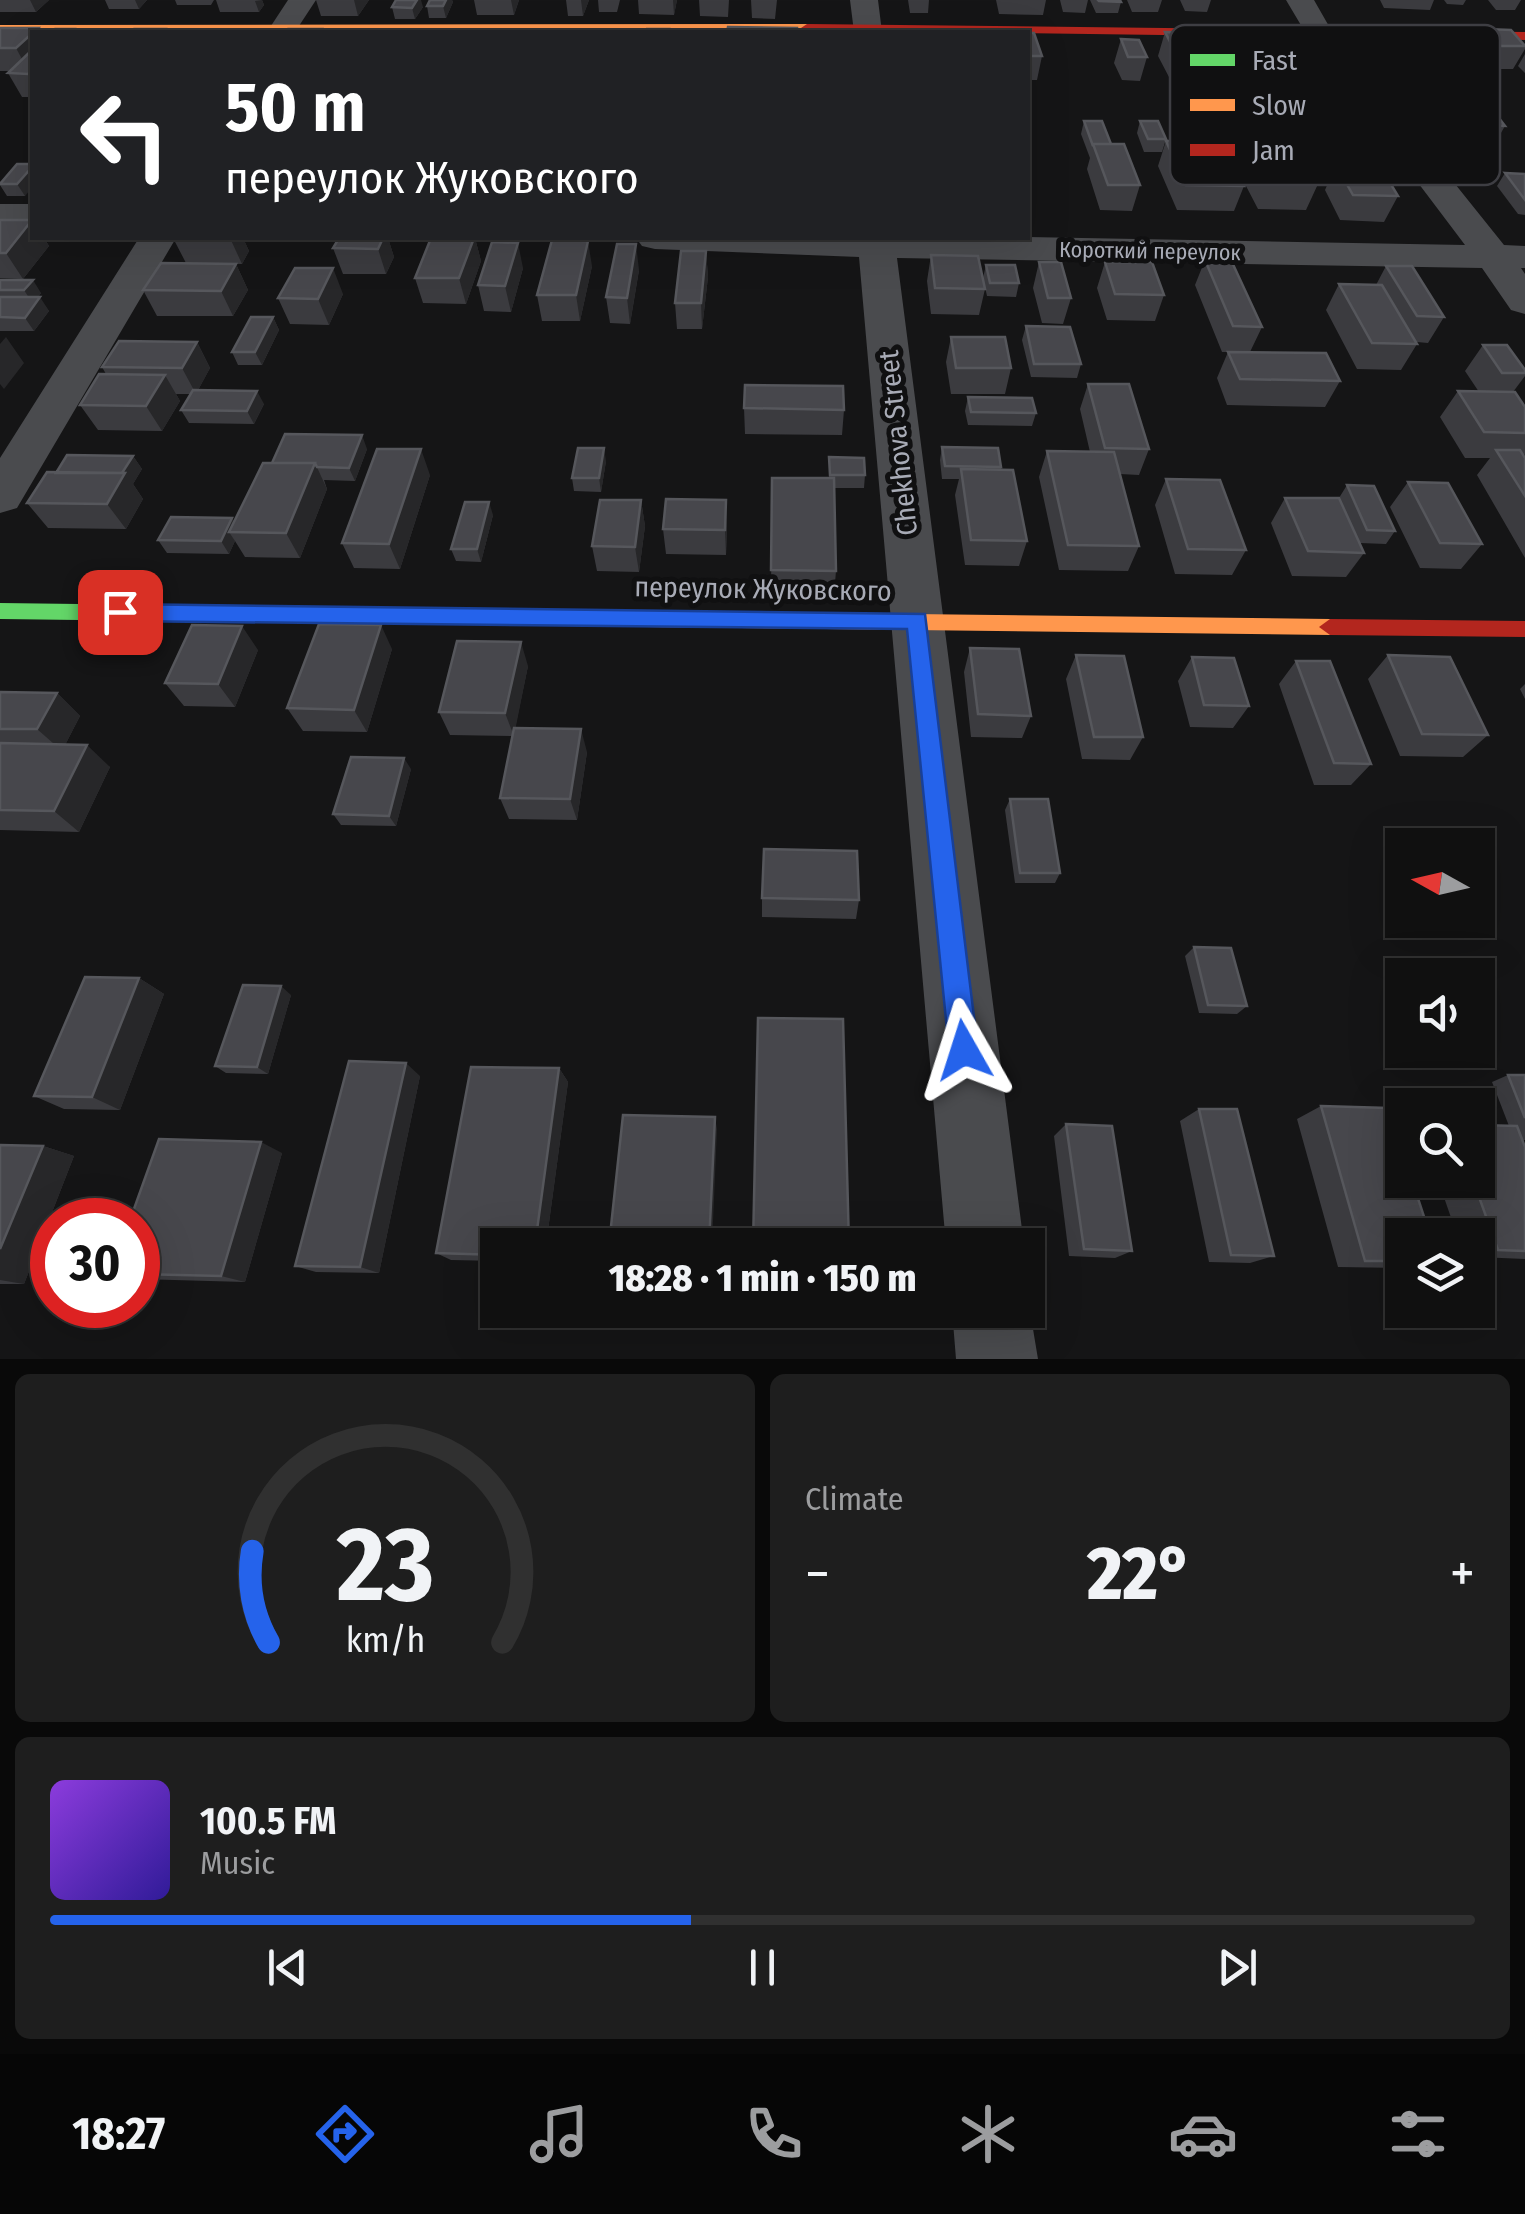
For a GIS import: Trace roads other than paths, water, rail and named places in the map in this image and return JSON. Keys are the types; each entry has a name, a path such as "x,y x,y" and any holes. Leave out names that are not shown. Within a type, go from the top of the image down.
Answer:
{"street":[{"path":"283,30 302,0"},
{"path":"1300,0 1315,25"},
{"path":"335,30 866,20 1170,27"},
{"path":"0,29 141,30"},
{"path":"1500,35 1525,36"},
{"path":"1449,185 1510,257 1525,302"},
{"path":"0,215 30,215"},
{"path":"0,496 156,240"},
{"name":"Короткий переулок","path":"765,240 1510,257"},
{"name":"Chekhova Street","path":"876,242 982,1228"},
{"name":"переулок Жуковского","path":"0,611 1525,629"},
{"path":"994,1328 997,1359"}]}
